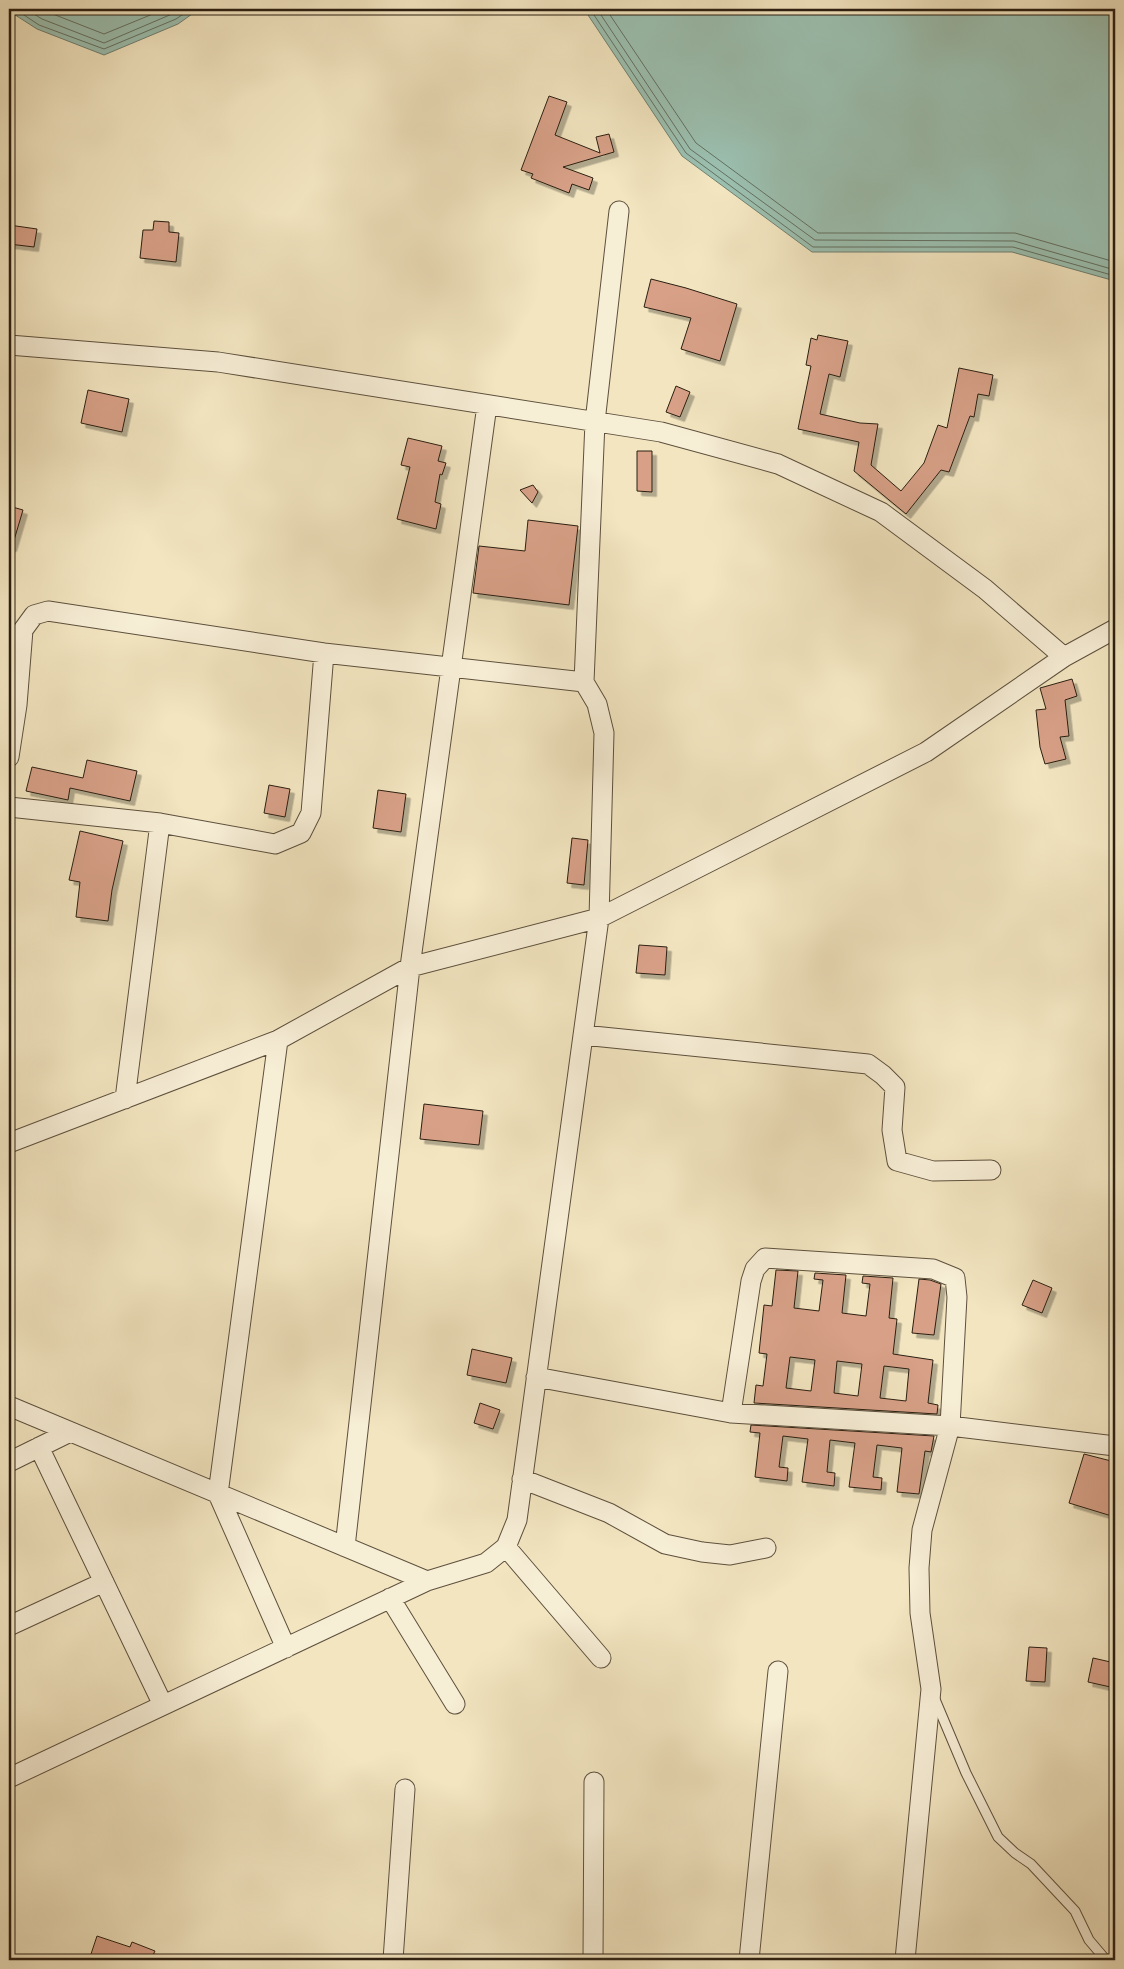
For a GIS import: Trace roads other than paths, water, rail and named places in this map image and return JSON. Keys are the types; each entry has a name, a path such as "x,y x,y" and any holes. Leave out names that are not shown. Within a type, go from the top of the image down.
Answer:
{"street":[{"path":"9,1778 427,1581 486,1563 506,1547 517,1520 599,918 604,733 597,704 584,682 595,422 619,211"},
{"path":"9,345 218,362 661,432 778,464 881,512 985,589 1064,656"},
{"path":"345,1547 410,967 487,405"},
{"path":"9,757 22,630 34,615 48,611 324,653 584,682"},
{"path":"9,1143 278,1040 410,967 599,918 926,752 1064,656 1115,629"},
{"path":"9,807 160,823 275,844 301,833 311,813 324,653"},
{"path":"125,1099 160,823"},
{"path":"583,1035 868,1064 883,1075 895,1088 892,1130 897,1161 933,1171 990,1170"},
{"path":"278,1040 218,1494 286,1648"},
{"path":"731,1413 751,1281 755,1269 765,1258 933,1270 955,1278 957,1297 950,1426 922,1530 919,1568 920,1613 931,1689 905,1960"},
{"path":"536,1377 731,1413 950,1426 1115,1446"},
{"path":"9,1406 427,1581"},
{"path":"9,1462 70,1432"},
{"path":"39,1447 163,1705"},
{"path":"522,1479 608,1513 665,1544 702,1552 730,1555 766,1548"},
{"path":"506,1547 601,1658"},
{"path":"9,1626 104,1582"},
{"path":"390,1598 455,1704"},
{"path":"749,1960 778,1671"},
{"path":"593,1960 594,1782"},
{"path":"393,1960 405,1789"}],"lane":[{"path":"931,1689 966,1772 998,1837 1015,1853 1031,1864 1075,1911 1089,1940 1106,1960"}],"water":[{"path":"9,9 199,9 178,24 104,55 37,29 9,11"},
{"path":"584,9 1115,9 1115,281 1012,252 812,252 682,156"}]}
